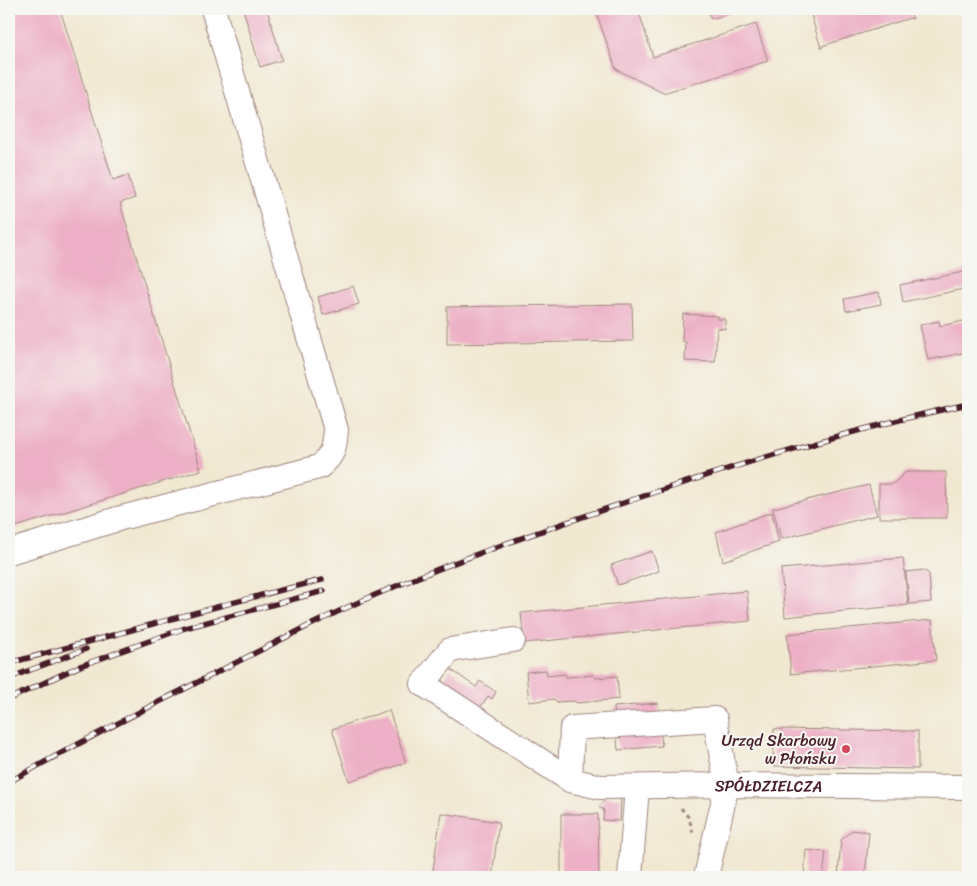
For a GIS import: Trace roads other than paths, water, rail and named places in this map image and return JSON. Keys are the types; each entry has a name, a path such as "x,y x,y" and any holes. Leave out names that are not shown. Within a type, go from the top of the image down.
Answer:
{"street":[{"path":"9,552 121,518 318,467 329,459 334,447 336,430 213,9"},
{"name":"SPÓŁDZIELCZA","path":"513,640 450,650 423,684 570,780 600,788 727,785 968,787"},
{"path":"570,780 572,728 715,720 727,785 706,877"},
{"path":"630,877 637,787"}],"railway":[{"path":"9,782 105,730 345,608 424,575 485,551 638,498 802,446 926,413 968,404"},
{"path":"9,663 322,580"},
{"path":"9,699 80,666 185,628 324,591"},
{"path":"9,678 86,649"}],"place":[{"name":"Urząd Skarbowy w Płońsku","path":"846,749"}]}
